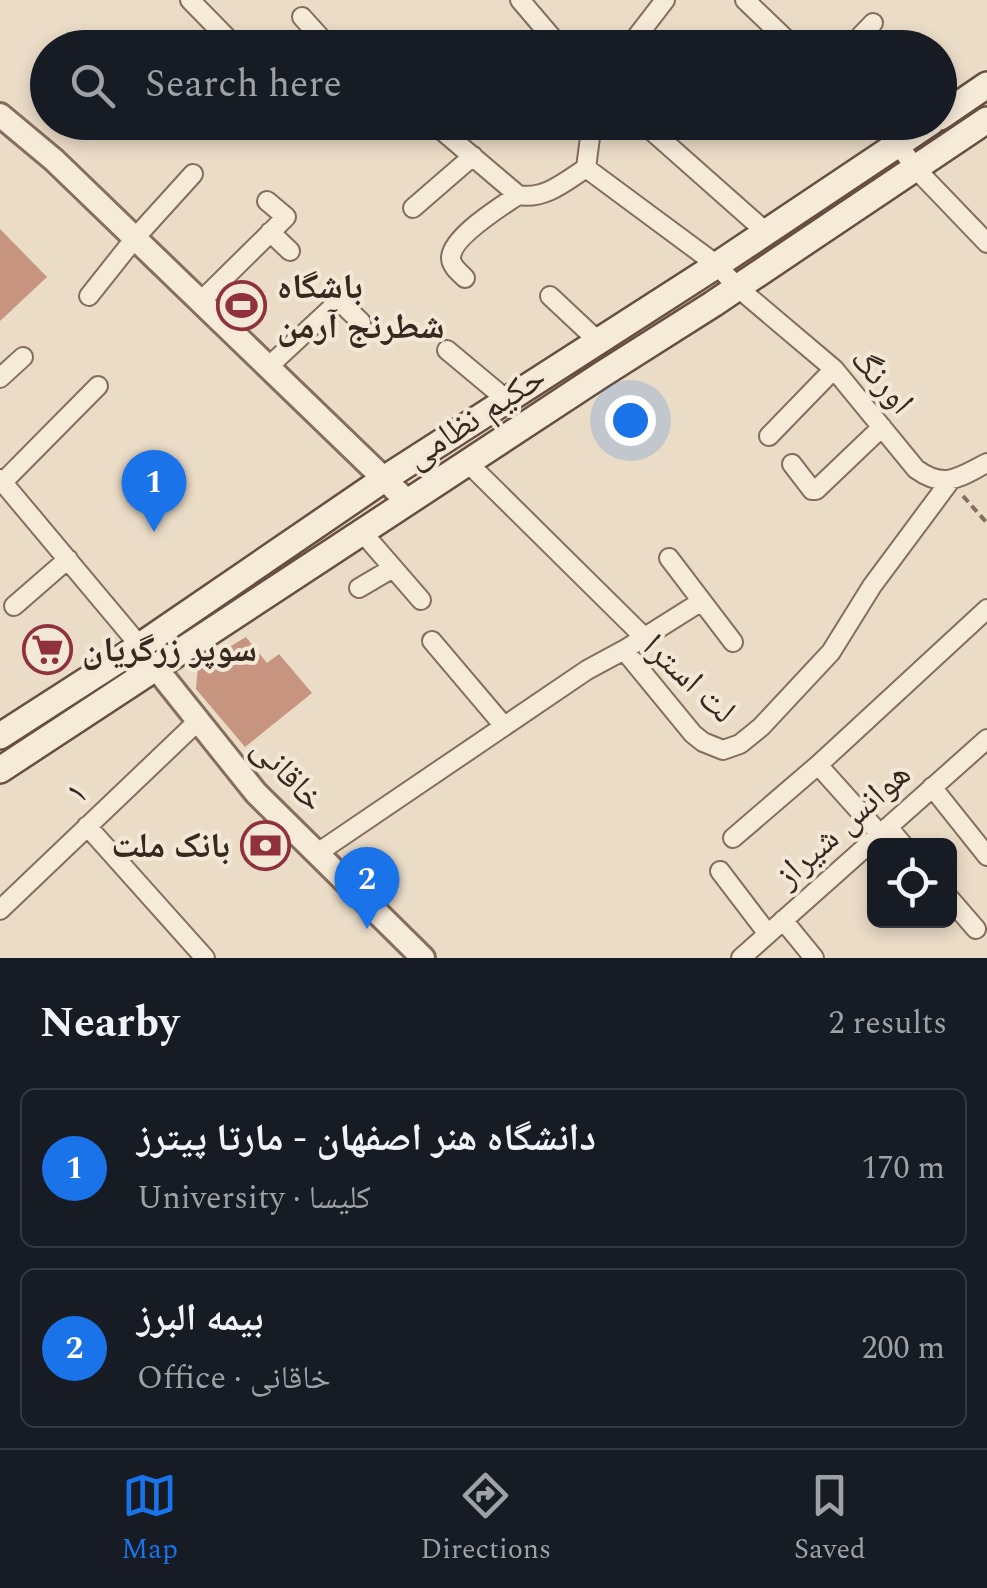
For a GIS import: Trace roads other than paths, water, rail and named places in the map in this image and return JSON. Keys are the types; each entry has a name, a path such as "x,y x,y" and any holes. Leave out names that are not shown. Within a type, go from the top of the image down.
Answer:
{"main road":[{"path":"957,105 987,85"},
{"name":"حکیم نظامی","path":"0,770 987,120"},
{"name":"حکیم نظامی","path":"0,736 904,140"}],"street":[{"path":"190,0 219,30"},
{"path":"520,0 546,30"},
{"path":"642,30 665,0"},
{"path":"744,0 776,30"},
{"path":"302,17 314,30"},
{"path":"867,30 874,23"},
{"path":"0,115 54,160 408,502"},
{"path":"454,140 518,195 536,196 586,168 590,140"},
{"path":"662,140 766,232"},
{"path":"894,140 987,243"},
{"path":"413,208 473,156"},
{"name":"اورنگ","path":"586,168 717,265 737,288 834,370 916,470 928,478 950,481"},
{"path":"89,296 194,174"},
{"path":"465,278 452,263 455,246 518,195"},
{"path":"200,300 286,217 267,201"},
{"path":"270,232 290,251"},
{"path":"550,296 598,341"},
{"path":"268,367 339,301 361,322"},
{"path":"448,350 507,400"},
{"path":"0,378 24,358"},
{"path":"769,436 834,370"},
{"path":"98,386 1,480 140,646"},
{"path":"792,464 816,490 882,427"},
{"path":"468,462 644,637"},
{"path":"950,481 987,463"},
{"name":"لت استرا","path":"316,854 587,670 624,650 693,734 723,750 740,744 831,652 872,586 950,481"},
{"path":"362,532 422,600"},
{"path":"669,558 733,642"},
{"path":"14,606 68,559"},
{"path":"360,588 394,568"},
{"path":"624,650 702,601"},
{"path":"733,838 987,609"},
{"path":"432,641 504,726"},
{"name":"خاقانی","path":"156,668 256,794 422,958"},
{"name":"۱","path":"0,910 197,722"},
{"name":"هوانس شیراز","path":"741,958 987,738"},
{"path":"818,765 894,838"},
{"path":"932,788 987,856"},
{"path":"87,826 205,958"},
{"path":"720,871 768,934"},
{"path":"957,906 976,929"},
{"path":"783,920 814,958"}],"place":[{"name":"باشگاه شطرنج آرمن","path":"242,306"},
{"name":"دانشگاه هنر اصفهان - مارتا پیترز","path":"154,532"},
{"name":"سوپر زرگریان","path":"47,649"},
{"name":"بانک ملت","path":"265,845"},
{"name":"بیمه البرز","path":"367,929"}]}
